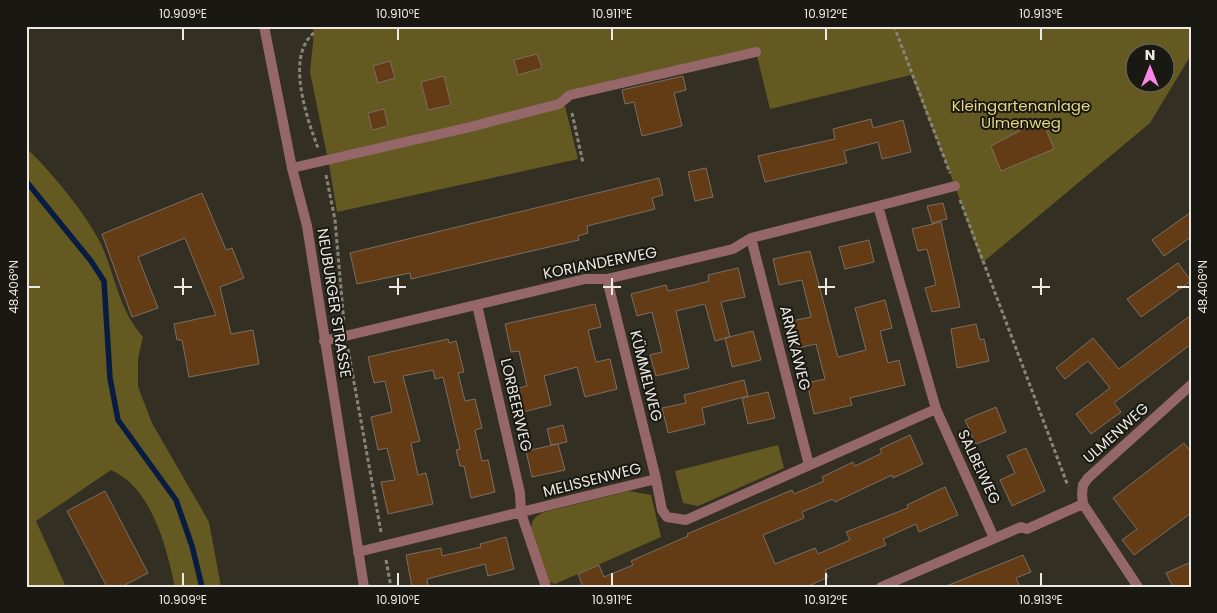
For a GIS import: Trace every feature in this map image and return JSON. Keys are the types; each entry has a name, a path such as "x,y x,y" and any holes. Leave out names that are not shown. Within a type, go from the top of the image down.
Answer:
{"street":[{"name":"NEUBURGER STRASSE","path":"264,26 292,168 307,226 364,587"},
{"path":"292,168 466,128 559,104 570,95 756,52"},
{"name":"KORIANDERWEG","path":"324,341 585,279 608,279 733,249 751,238 955,186"},
{"path":"878,206 936,409"},
{"name":"ARNIKAWEG","path":"751,238 809,465"},
{"name":"KÜMMELWEG","path":"608,279 656,479"},
{"name":"LORBEERWEG","path":"477,305 520,493 521,513"},
{"name":"ULMENWEG","path":"1082,499 1083,485 1088,478 1191,386"},
{"name":"MELISSENWEG","path":"358,552 656,479 662,510 667,517 686,520 936,409"},
{"name":"SALBEIWEG","path":"936,409 994,538"},
{"path":"881,587 1020,527 1027,530 1082,499 1138,587"},
{"path":"521,513 546,587"}],"path":[{"path":"894,26 1066,482 1082,499"},
{"path":"300,82 298,64 301,54 314,33"},
{"path":"568,98 583,163"}],"green space":[{"name":"Kleingartenanlage Ulmenweg","path":"312,26 1191,26 1191,55 1174,83 1174,42 1124,42 1124,92 1169,92 1150,123 982,263 955,186 911,75 770,109 756,52 570,95 559,104 327,155 310,72 314,33"},
{"path":"565,106 578,159 337,212 329,164"},
{"path":"26,148 67,193 94,232 106,256 128,315 143,337 138,358 138,387 152,423 209,522 221,587 175,587 162,537 147,504 137,490 111,470 36,521 66,587 26,587"},
{"path":"778,445 784,468 698,506 683,503 675,471"},
{"path":"629,491 651,495 661,537 555,584 546,581 531,528 535,518 544,512"}],"building":[{"path":"537,54 542,68 518,75 514,60"},
{"path":"390,61 395,78 378,83 373,66"},
{"path":"444,76 451,105 428,110 421,82"},
{"path":"683,76 686,90 674,93 682,126 642,136 634,102 625,104 622,90"},
{"path":"384,109 388,126 372,130 368,113"},
{"path":"871,119 873,128 903,120 911,152 882,159 878,142 844,151 847,163 765,182 758,156 835,139 833,129"},
{"path":"1042,119 1054,149 1001,171 991,146"},
{"path":"706,168 713,197 695,201 688,172"},
{"path":"659,178 663,195 652,198 655,209 587,226 588,233 578,236 579,240 411,279 410,273 357,284 350,253"},
{"path":"202,193 226,250 232,248 244,278 220,287 231,334 253,330 259,364 189,377 182,340 177,340 174,324 216,315 185,238 138,257 158,308 132,317 102,234"},
{"path":"943,203 947,219 932,223 927,206"},
{"path":"1191,212 1191,237 1164,256 1152,240"},
{"path":"941,222 960,307 932,312 925,288 936,285 927,249 918,251 912,229"},
{"path":"869,240 874,262 845,269 839,247"},
{"path":"810,251 838,357 866,350 855,308 885,300 892,328 880,331 888,363 899,360 905,385 850,398 852,405 814,414 807,383 825,379 816,344 798,348 792,321 811,317 802,280 779,285 773,259"},
{"path":"1178,263 1191,281 1141,317 1127,299"},
{"path":"738,268 745,297 721,302 730,337 715,341 705,304 676,311 689,368 656,376 650,355 662,352 652,312 637,316 631,294 666,285 668,291 694,285 709,281 708,275"},
{"path":"595,304 601,327 588,330 596,362 610,359 617,389 585,397 577,367 544,376 551,405 519,413 514,389 527,386 519,351 511,352 505,324"},
{"path":"1191,315 1191,344 1114,403 1121,412 1091,434 1076,414 1110,388 1088,361 1065,379 1056,368 1093,338 1119,369"},
{"path":"976,324 980,340 984,339 989,361 957,368 951,329"},
{"path":"753,331 761,360 732,367 725,338"},
{"path":"448,339 449,343 456,341 464,372 458,373 465,401 475,399 482,428 475,430 482,461 488,460 495,492 471,498 464,466 460,466 456,450 460,449 443,377 435,379 433,370 403,376 420,441 411,443 418,475 426,473 433,504 388,514 381,482 395,480 387,448 378,450 371,417 392,412 385,381 374,383 368,357"},
{"path":"744,380 748,396 702,408 705,424 668,433 662,408 686,403 684,395"},
{"path":"768,392 775,418 748,424 742,398"},
{"path":"996,407 1006,432 976,444 965,420"},
{"path":"563,425 567,442 551,445 547,429"},
{"path":"910,435 923,464 893,478 892,475 835,502 833,499 802,512 804,518 763,535 775,564 815,548 818,554 850,540 846,532 908,508 907,505 945,487 958,515 919,532 916,524 883,539 886,545 825,570 828,577 806,587 583,587 578,574 599,565 604,577 633,565 631,561 688,536 687,534 792,490 794,494 824,481 822,477 853,462 855,466 882,453 880,449"},
{"path":"1184,443 1191,452 1191,513 1134,555 1122,540 1137,529 1113,498"},
{"path":"558,444 565,470 532,477 526,451"},
{"path":"1026,448 1045,491 1012,506 1000,480 1015,473 1007,456"},
{"path":"105,491 148,573 121,587 107,587 67,511"},
{"path":"506,537 514,569 488,576 485,564 427,579 428,587 412,587 406,555 441,548 442,556 481,547 480,544"},
{"path":"1023,555 1031,572 1016,578 1020,587 944,587"},
{"path":"1191,562 1191,587 1173,587 1166,573"}],"waterway":[{"path":"26,181 91,261 104,281 110,378 118,420 176,500 192,546 202,587"}]}
